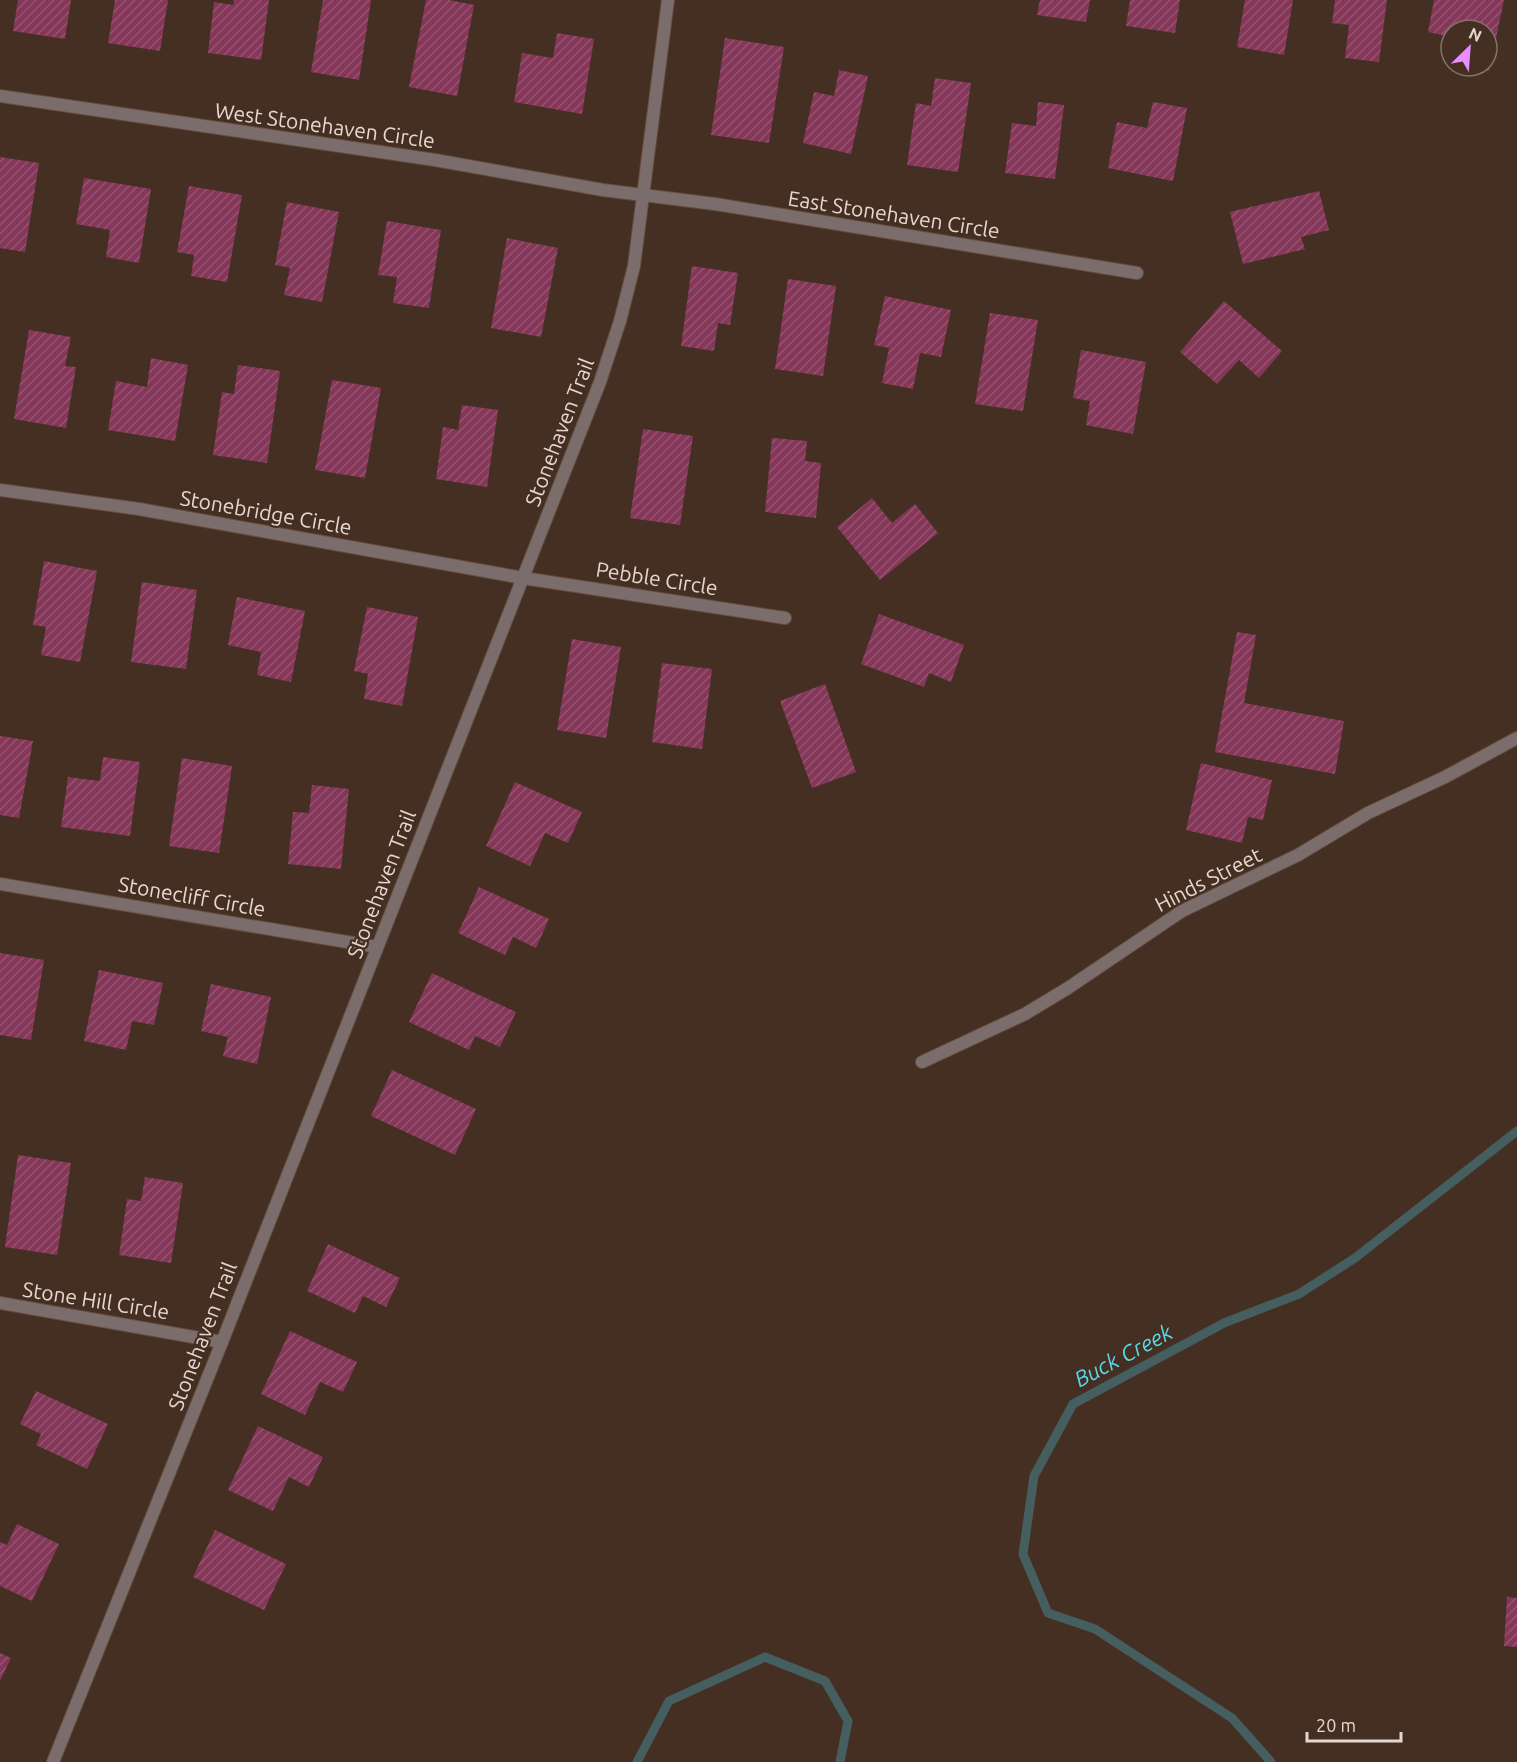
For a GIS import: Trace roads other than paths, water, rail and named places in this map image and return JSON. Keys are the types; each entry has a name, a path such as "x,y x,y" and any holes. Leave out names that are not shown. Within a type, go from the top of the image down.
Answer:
{"street":[{"name":"Stonehaven Trail","path":"53,1762 222,1342 600,382 620,321 634,266 668,0"},
{"name":"West Stonehaven Circle","path":"0,96 435,160 644,195"},
{"name":"East Stonehaven Circle","path":"644,195 715,204 1137,273"},
{"name":"Stonebridge Circle","path":"0,490 139,509 524,578"},
{"name":"Pebble Circle","path":"524,578 785,618"},
{"name":"Hinds Street","path":"922,1062 1025,1014 1068,988 1182,911 1298,855 1368,813 1445,777 1517,738"},
{"name":"Stonecliff Circle","path":"0,884 377,947"},
{"name":"Stone Hill Circle","path":"0,1304 222,1342"}],"waterway":[{"name":"Buck Creek","path":"1271,1762 1232,1718 1095,1629 1048,1613 1023,1554 1034,1476 1073,1404 1224,1323 1299,1294 1355,1258 1517,1131"},
{"name":"Buck Creek","path":"637,1762 669,1701 765,1657 825,1681 848,1721 840,1762"}]}
